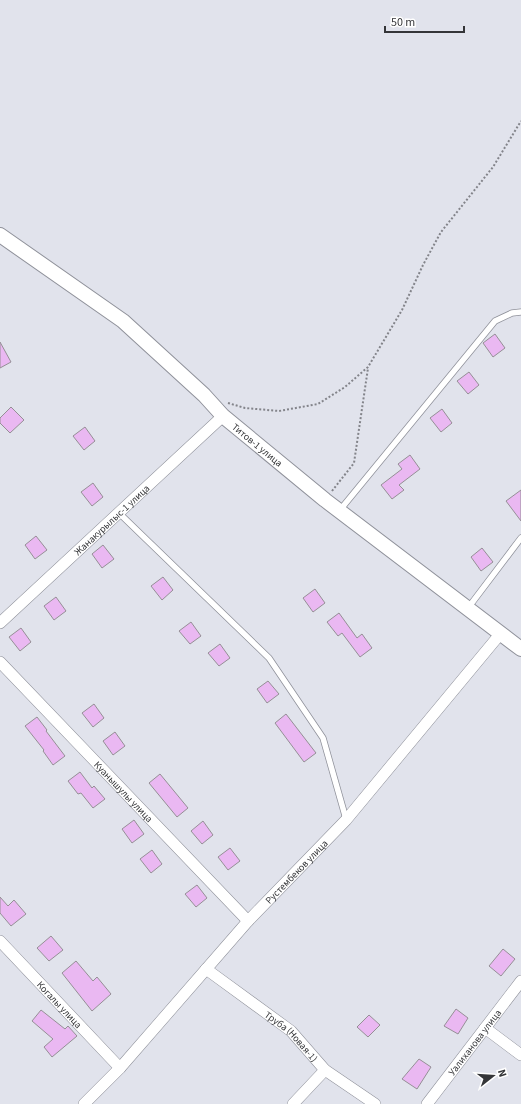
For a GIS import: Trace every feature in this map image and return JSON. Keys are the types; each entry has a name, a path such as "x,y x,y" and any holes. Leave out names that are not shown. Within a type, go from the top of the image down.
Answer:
{"street":[{"name":"Титов-1 улица","path":"0,236 123,321 204,395 223,416 339,511 521,649"},
{"name":"Жанакурылыс-1 улица","path":"0,623 223,416"},
{"name":"Рустембеков улица","path":"84,1104 120,1068 248,921 346,820 501,633"},
{"name":"Куанышулы улица","path":"0,662 248,921"},
{"name":"Когалы улица","path":"0,941 120,1068"},
{"name":"Труба (Новая-1)","path":"206,969 291,1031 325,1070 375,1104"},
{"name":"Уалиханова улица","path":"427,1104 521,981"},
{"path":"485,1028 521,1055"},
{"path":"293,1104 325,1070"}],"lane":[{"path":"339,511 495,321 512,313 521,312"},
{"path":"119,512 269,658 323,738 346,820"},
{"path":"468,608 521,538"}],"path":[{"path":"225,402 246,408 278,411 318,404 345,387 368,367 402,310 423,265 441,232 493,167 521,121"},
{"path":"325,500 354,463 368,367"}],"building":[{"path":"495,334 505,348 493,357 483,343"},
{"path":"0,342 11,362 0,368"},
{"path":"469,372 479,385 468,394 457,381"},
{"path":"11,407 24,420 10,433 0,423 0,418"},
{"path":"442,409 452,423 441,432 430,418"},
{"path":"85,427 95,441 84,450 73,436"},
{"path":"410,455 420,469 399,485 404,490 392,499 381,485 402,469 398,464"},
{"path":"93,483 103,497 92,506 81,492"},
{"path":"521,490 521,521 506,501"},
{"path":"36,536 47,550 35,559 25,545"},
{"path":"103,545 114,559 102,568 92,554"},
{"path":"482,548 493,562 481,571 471,557"},
{"path":"163,577 173,590 162,600 151,586"},
{"path":"315,589 325,603 313,612 303,598"},
{"path":"56,597 66,611 54,620 44,606"},
{"path":"339,613 357,638 362,634 372,648 360,657 342,633 338,636 327,622"},
{"path":"191,622 201,636 190,644 179,631"},
{"path":"21,628 31,642 20,651 9,637"},
{"path":"220,644 230,658 219,666 208,653"},
{"path":"268,681 279,694 267,703 257,689"},
{"path":"94,704 104,718 93,727 82,713"},
{"path":"286,714 316,753 304,762 275,723"},
{"path":"37,717 65,756 53,765 43,751 44,750 25,726"},
{"path":"115,732 125,746 113,755 103,741"},
{"path":"80,772 92,788 94,786 105,799 93,808 81,793 78,794 68,781"},
{"path":"160,774 188,808 177,817 149,783"},
{"path":"134,820 144,834 132,843 122,829"},
{"path":"203,821 213,835 202,844 191,831"},
{"path":"230,848 240,861 228,870 218,857"},
{"path":"152,850 162,864 151,873 140,859"},
{"path":"197,885 207,898 196,907 185,894"},
{"path":"0,897 8,906 14,900 26,914 11,926 0,913"},
{"path":"51,936 63,950 49,961 37,948"},
{"path":"503,949 515,959 501,976 489,966"},
{"path":"76,961 93,981 97,977 111,994 92,1011 62,973"},
{"path":"456,1009 468,1018 458,1034 444,1026"},
{"path":"41,1010 65,1029 68,1026 77,1036 52,1057 44,1047 53,1039 32,1021"},
{"path":"369,1015 380,1025 368,1037 357,1027"},
{"path":"419,1059 431,1067 417,1089 402,1079"}]}
